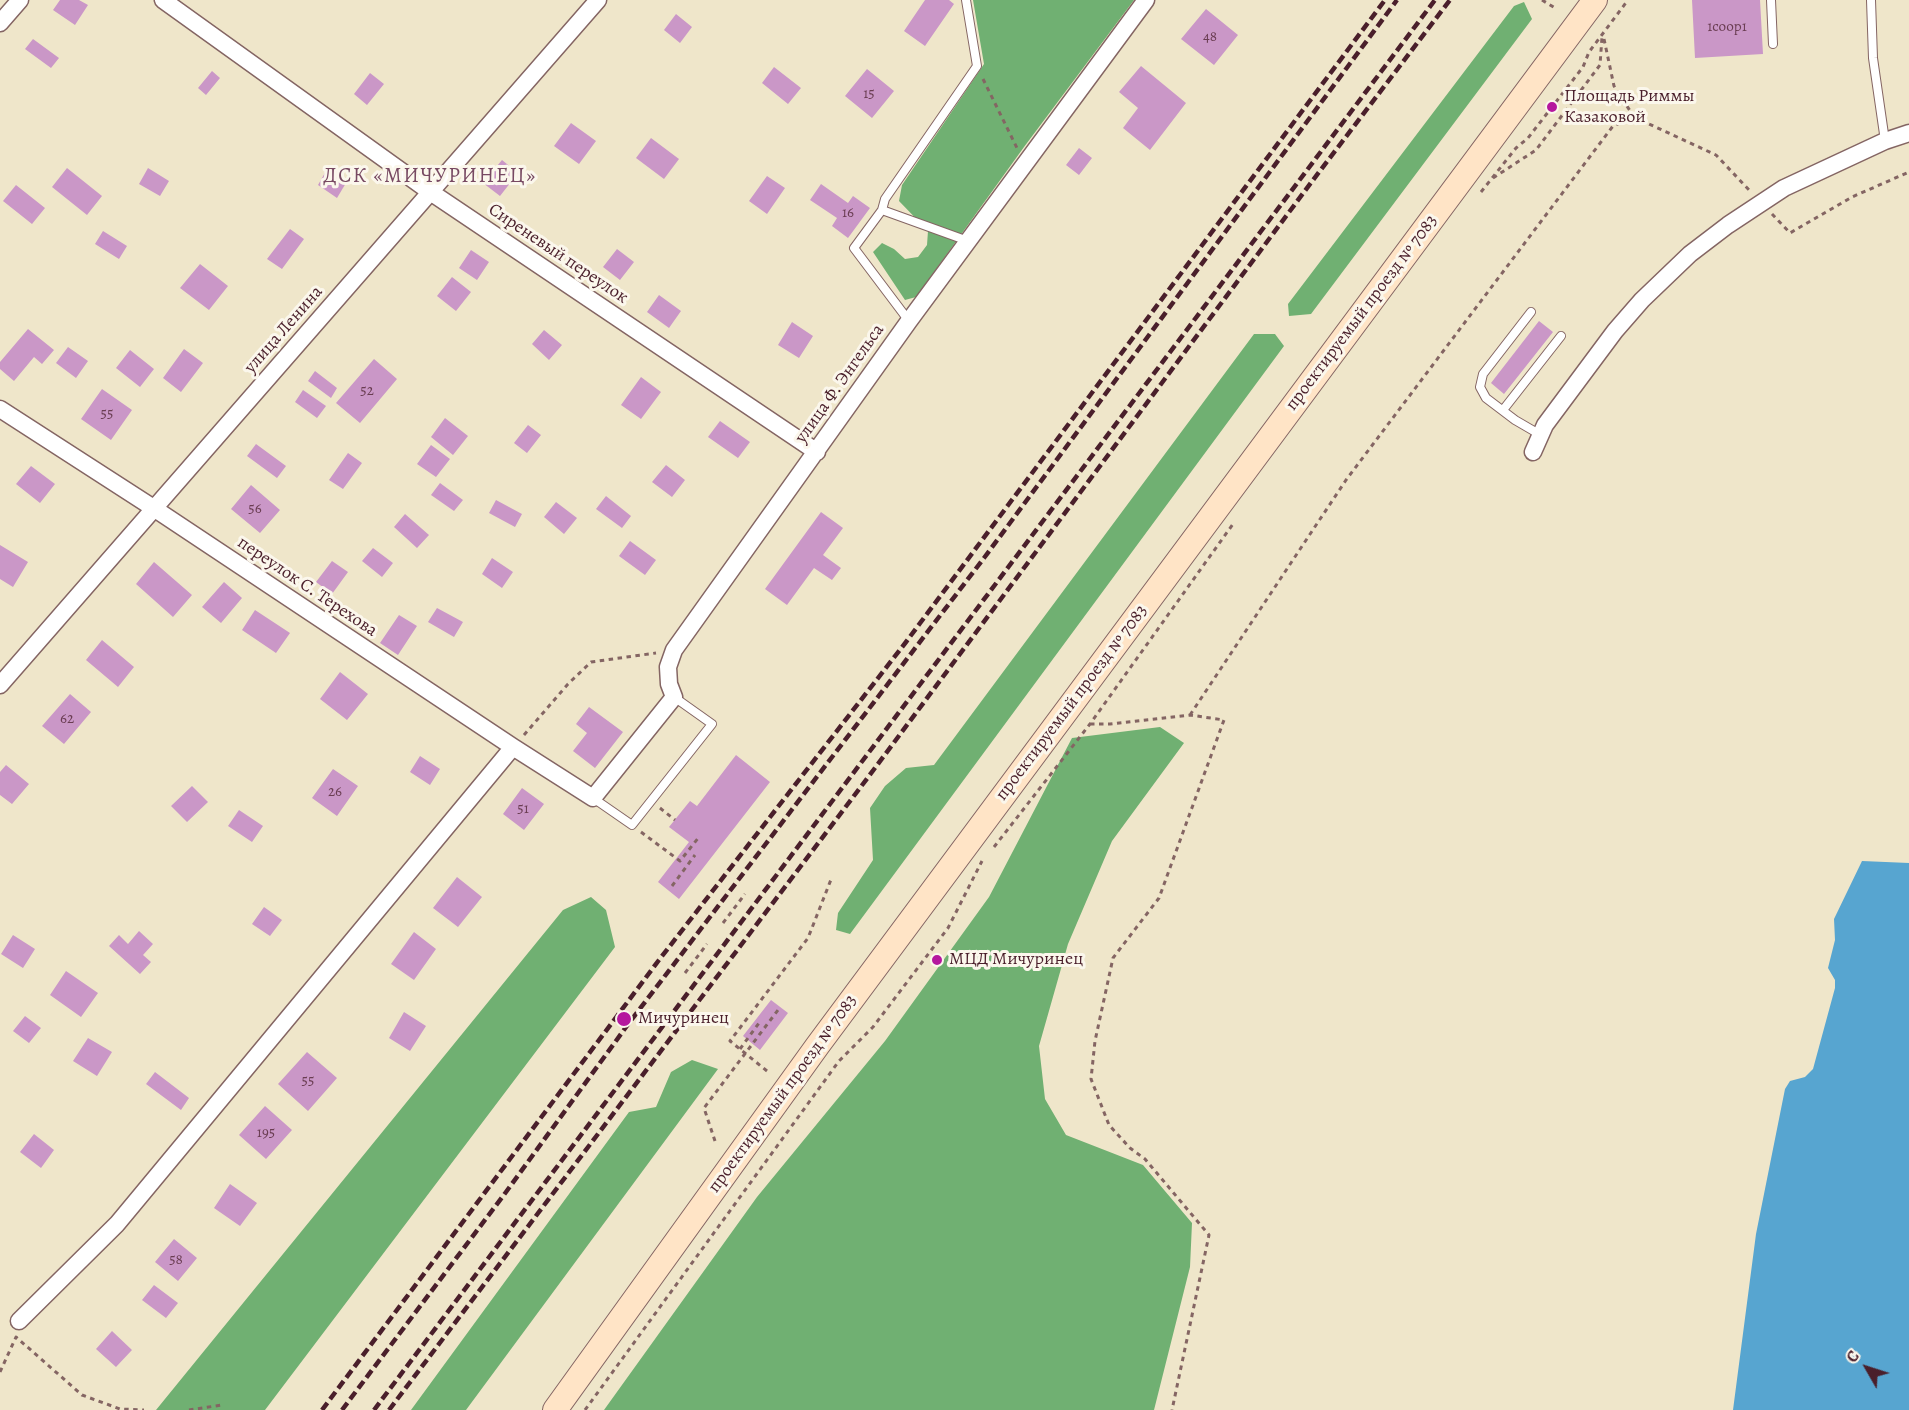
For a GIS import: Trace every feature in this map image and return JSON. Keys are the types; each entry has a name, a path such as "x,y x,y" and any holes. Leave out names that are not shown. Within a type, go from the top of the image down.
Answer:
{"main road":[{"name":"проектируемый проезд № 7083","path":"555,1410 825,1035 1595,0"}],"street":[{"path":"0,23 20,0"},
{"name":"Сиреневый переулок","path":"163,0 429,191 817,452"},
{"name":"улица Ленина","path":"0,685 598,0"},
{"name":"улица Ф. Энгельса","path":"674,697 669,684 668,667 674,650 909,321 1146,0"},
{"path":"1533,452 1539,435 1615,331 1642,300 1690,254 1784,188 1885,141 1909,133"},
{"name":"переулок С. Терехова","path":"0,409 593,798"},
{"path":"593,798 674,697"},
{"path":"19,1321 117,1224 513,747"}],"lane":[{"path":"909,321 854,248 882,210 885,199 976,66 966,0"},
{"path":"1771,0 1773,44"},
{"path":"1871,0 1873,58 1885,141"},
{"path":"882,210 968,241"},
{"path":"1531,312 1480,381 1482,393 1539,435"},
{"path":"1503,410 1561,336"},
{"path":"593,798 632,825 712,724 674,697"}],"path":[{"path":"1542,0 1555,9"},
{"path":"1475,198 1516,148 1528,138 1583,67 1589,52 1628,0"},
{"path":"1602,35 1614,86 1634,117 1716,155 1790,233 1852,197 1909,172"},
{"path":"1489,181 1536,150 1600,65 1602,35"},
{"path":"976,66 1024,163"},
{"path":"1190,715 1346,480 1613,126 1634,117"},
{"path":"989,852 1090,724 1236,520"},
{"path":"513,747 568,684 591,662 674,650"},
{"path":"1090,724 1190,715 1224,720 1159,898 1113,958 1095,1041 1091,1079 1109,1125 1130,1148 1145,1158 1209,1235 1172,1410"},
{"path":"651,801 675,820"},
{"path":"680,861 699,837"},
{"path":"672,886 695,855"},
{"path":"585,1410 839,1061 873,1027 948,928 982,861"},
{"path":"767,1071 730,1041 808,938 832,877"},
{"path":"723,923 745,894"},
{"path":"685,973 707,944"},
{"path":"715,1141 704,1108 778,1010"},
{"path":"740,1049 759,1023"},
{"path":"0,1372 16,1337 82,1395 120,1409 144,1410"},
{"path":"189,1410 222,1405"}],"green space":[{"path":"973,0 1134,0 916,297 905,300 873,252 882,243 894,249 905,259 918,257 927,245 928,231 899,201 902,185 984,64"},
{"path":"1524,2 1532,19 1311,314 1289,316 1288,304 1514,6"},
{"path":"1254,334 1275,334 1284,346 850,934 836,930 838,913 873,860 870,808 885,786 906,768 934,765"},
{"path":"1160,727 1184,743 1112,841 1068,944 1039,1046 1045,1099 1066,1135 1143,1165 1192,1223 1190,1267 1154,1410 604,1410 757,1197 885,1041 989,897 1072,738"},
{"path":"591,897 606,910 615,947 265,1410 156,1410 563,910"},
{"path":"692,1060 718,1069 466,1410 411,1410 629,1112 656,1107 671,1072"}],"water":[{"path":"1862,861 1909,863 1909,1410 1733,1410 1756,1234 1785,1089 1790,1081 1805,1077 1813,1069 1835,988 1835,980 1828,968 1835,940 1834,919"}],"building":[{"path":"60,0 79,0 88,5 75,25 53,10"},
{"path":"925,0 949,0 954,4 925,46 904,31"},
{"path":"1692,0 1760,0 1763,54 1695,58"},
{"path":"1206,9 1238,35 1214,65 1181,39"},
{"path":"676,14 692,27 680,43 664,30"},
{"path":"33,39 59,58 51,68 25,49"},
{"path":"1141,66 1186,103 1150,150 1123,128 1138,108 1119,92"},
{"path":"774,67 801,88 788,104 762,83"},
{"path":"867,69 894,91 872,118 845,96"},
{"path":"212,71 220,78 206,95 198,88"},
{"path":"370,73 384,84 367,105 354,94"},
{"path":"571,123 596,141 579,164 554,146"},
{"path":"651,138 679,159 664,179 636,158"},
{"path":"1079,148 1092,158 1079,175 1066,165"},
{"path":"502,160 518,173 500,196 483,183"},
{"path":"67,168 102,196 87,215 52,187"},
{"path":"148,168 169,181 160,196 139,184"},
{"path":"326,171 346,183 337,198 318,185"},
{"path":"767,176 785,188 767,214 749,201"},
{"path":"821,184 848,203 853,196 870,208 848,238 832,226 837,218 810,200"},
{"path":"16,185 45,208 32,224 3,201"},
{"path":"290,229 304,239 282,269 267,259"},
{"path":"103,231 127,246 119,259 95,244"},
{"path":"617,249 634,262 620,280 603,267"},
{"path":"471,250 489,262 477,280 459,268"},
{"path":"200,264 228,286 209,310 180,288"},
{"path":"452,277 471,292 456,311 437,296"},
{"path":"659,295 681,311 669,328 647,312"},
{"path":"1539,321 1553,332 1504,394 1491,383"},
{"path":"792,322 813,336 799,358 778,345"},
{"path":"28,329 54,350 42,364 34,357 14,381 0,369 0,362"},
{"path":"544,330 562,345 549,360 532,344"},
{"path":"68,347 88,361 76,378 56,363"},
{"path":"184,349 203,363 181,392 163,378"},
{"path":"130,350 154,369 140,387 116,368"},
{"path":"374,359 397,379 360,423 336,403"},
{"path":"315,371 337,388 331,398 308,381"},
{"path":"641,377 661,392 641,419 621,405"},
{"path":"102,389 132,410 111,440 81,419"},
{"path":"303,390 326,406 317,418 295,402"},
{"path":"445,418 468,436 453,455 431,437"},
{"path":"720,421 750,442 738,458 708,437"},
{"path":"528,425 541,435 527,453 514,443"},
{"path":"256,444 286,466 277,478 247,456"},
{"path":"431,445 450,459 436,477 417,464"},
{"path":"348,453 362,463 343,489 329,480"},
{"path":"666,465 685,480 672,497 652,482"},
{"path":"31,466 55,484 40,503 16,484"},
{"path":"440,483 463,500 454,511 431,495"},
{"path":"251,485 280,510 260,533 231,509"},
{"path":"606,496 631,516 622,528 596,509"},
{"path":"496,500 522,514 515,527 489,513"},
{"path":"556,502 577,518 564,534 544,517"},
{"path":"821,512 843,528 823,555 841,568 832,580 814,568 787,605 765,589"},
{"path":"405,514 429,535 417,548 394,527"},
{"path":"630,541 656,560 645,575 619,556"},
{"path":"0,545 28,562 13,587 0,579"},
{"path":"373,548 393,563 382,577 362,561"},
{"path":"492,558 513,572 502,588 482,574"},
{"path":"332,561 348,572 332,594 316,582"},
{"path":"154,562 192,595 173,617 136,584"},
{"path":"224,582 242,598 221,623 202,607"},
{"path":"437,608 463,622 454,637 428,622"},
{"path":"255,610 290,633 276,653 242,630"},
{"path":"399,615 417,626 398,655 380,643"},
{"path":"102,640 134,667 118,687 86,660"},
{"path":"340,672 368,694 347,720 320,699"},
{"path":"70,694 91,712 64,744 42,726"},
{"path":"589,707 623,732 595,768 573,751 587,733 576,724"},
{"path":"736,755 770,782 679,899 658,882 689,842 669,827 690,801 697,806"},
{"path":"420,756 440,769 430,785 410,772"},
{"path":"6,765 29,784 12,804 0,795 0,772"},
{"path":"333,769 358,786 337,816 312,798"},
{"path":"192,786 208,802 187,822 171,806"},
{"path":"522,788 544,804 524,830 503,814"},
{"path":"239,810 263,826 252,842 228,826"},
{"path":"457,877 482,897 458,927 433,908"},
{"path":"264,907 282,920 270,936 252,924"},
{"path":"139,931 153,944 143,955 151,962 140,974 109,946 119,935 128,944"},
{"path":"414,932 436,949 414,980 391,964"},
{"path":"13,935 35,949 23,968 1,954"},
{"path":"66,971 98,993 81,1017 50,995"},
{"path":"771,1000 788,1013 760,1050 743,1036"},
{"path":"404,1012 426,1026 410,1051 389,1038"},
{"path":"25,1016 41,1028 29,1043 13,1031"},
{"path":"88,1038 112,1052 97,1076 73,1061"},
{"path":"307,1052 337,1078 308,1111 278,1084"},
{"path":"155,1072 189,1098 181,1110 146,1084"},
{"path":"265,1106 292,1130 266,1159 239,1135"},
{"path":"34,1134 54,1150 41,1168 20,1152"},
{"path":"230,1184 257,1203 240,1226 214,1208"},
{"path":"174,1239 197,1258 178,1281 155,1262"},
{"path":"154,1285 178,1303 166,1318 142,1300"},
{"path":"112,1331 132,1350 116,1367 96,1349"}],"railway":[{"path":"322,1410 659,960 906,642 1385,0"},
{"path":"342,1410 506,1192 629,1023 984,558 1397,0"},
{"path":"374,1410 1435,0"},
{"path":"389,1410 869,776 1450,0"}],"place":[{"name":"Площадь Риммы Казаковой","path":"1552,107"},
{"name":"МЦД Мичуринец","path":"937,960"},
{"name":"Мичуринец","path":"624,1019"}],"district":[{"name":"ДСК «МИЧУРИНЕЦ»","path":"430,177"}]}
